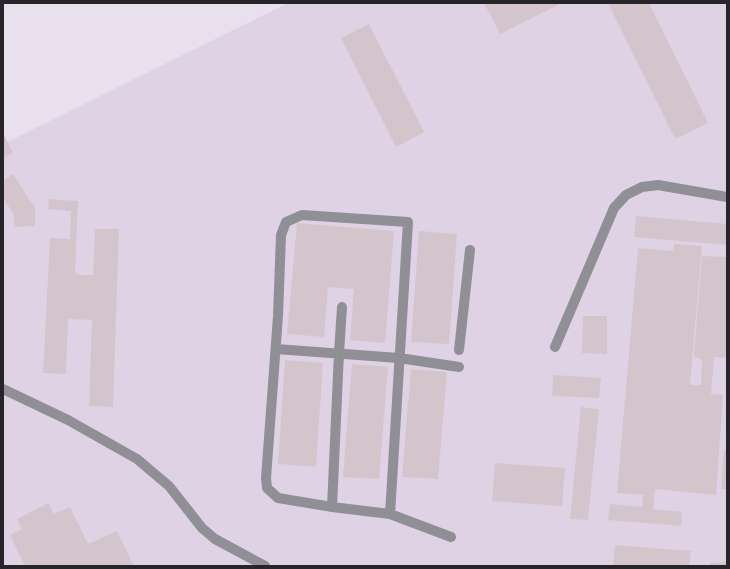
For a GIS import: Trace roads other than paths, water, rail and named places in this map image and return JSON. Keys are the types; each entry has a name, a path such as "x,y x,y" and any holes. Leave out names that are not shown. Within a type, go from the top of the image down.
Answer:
{"lane":[{"path":"555,347 614,208 626,195 642,187 658,185 727,197"},
{"path":"390,514 408,222 302,216 286,222 280,235 276,349 266,478 267,488 278,498 332,507 390,514 451,537"},
{"path":"459,350 470,250"},
{"path":"332,507 342,307"},
{"path":"276,349 399,358 458,367"},
{"path":"3,389 68,420 137,459 169,486 202,528 216,539 265,566"}]}
